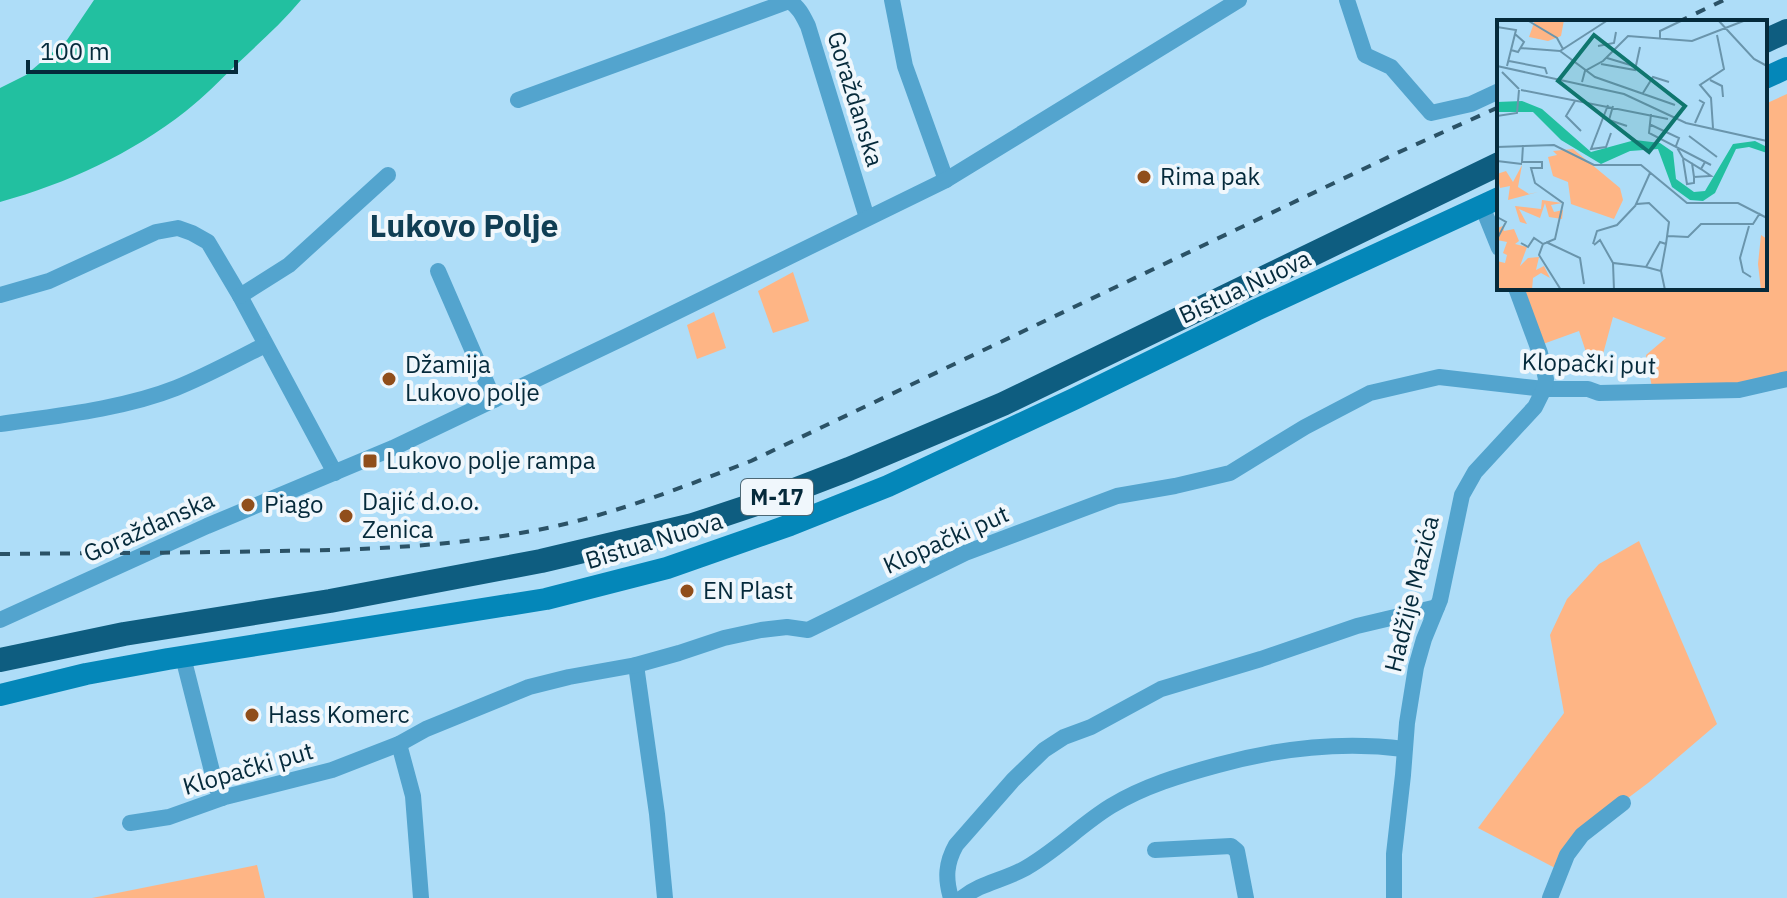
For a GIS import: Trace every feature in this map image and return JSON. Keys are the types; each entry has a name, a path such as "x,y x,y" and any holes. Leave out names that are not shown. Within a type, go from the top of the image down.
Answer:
{"highway":[{"path":"1767,40 1787,31"},
{"name":"M-17","path":"0,660 124,634 330,601 541,561 693,525 849,469 1003,404 1497,165"}],"street":[{"path":"892,0 905,66 946,180"},
{"name":"Goraždanska","path":"0,620 207,526 393,448 946,180 1239,0"},
{"path":"1347,0 1365,55 1391,67 1431,113 1471,104 1497,92"},
{"name":"Goraždanska","path":"518,100 789,1 795,4 808,26 867,218"},
{"path":"1767,77 1787,68"},
{"path":"240,296 289,265 388,175"},
{"path":"1490,202 1497,238"},
{"name":"Bistua Nuova","path":"0,695 86,674 546,599 667,568 790,525 888,486 1490,202"},
{"path":"0,295 49,281 156,232 178,228 208,242 335,473"},
{"path":"438,271 494,400"},
{"path":"1517,290 1540,353 1546,379 1544,389"},
{"path":"0,424 133,401 175,388 265,345"},
{"name":"Klopački put","path":"130,823 169,817 222,798 332,770 529,687 636,665 761,630 787,627 808,630 965,553 1117,496 1230,473 1305,427 1370,393 1439,377 1599,393 1739,390 1787,379"},
{"name":"Hadžije Mazića","path":"1394,898 1394,854 1404,749 1416,667 1437,607 1462,495 1475,472 1535,407 1544,389"},
{"path":"951,898 946,869 956,845 1013,780 1044,750 1064,737 1091,727 1161,689 1357,626 1437,607"},
{"path":"183,657 216,787 222,798"},
{"path":"636,665 657,814 665,898"},
{"path":"399,744 413,796 421,898"},
{"path":"962,898 978,886 1021,870 1111,806 1174,777 1261,753 1315,746 1366,745 1404,749"},
{"path":"1550,898 1567,855 1582,835 1623,803"},
{"path":"1155,850 1231,846 1237,851 1246,898"}],"shaded area":[{"path":"94,0 301,0 206,94 143,141 98,166 0,202 0,88 26,75 67,40"},
{"path":"1787,94 1787,373 1745,383 1653,393 1646,355 1666,338 1613,317 1599,369 1590,364 1579,331 1543,344 1520,292 1767,290 1767,103"},
{"path":"793,272 809,321 773,333 758,291"},
{"path":"714,312 726,348 697,359 687,325"},
{"path":"1639,541 1717,724 1648,783 1572,840 1557,869 1478,828 1564,713 1550,635 1567,599 1599,564"},
{"path":"257,865 265,898 92,898"}],"railway":[{"path":"1682,20 1724,0"},
{"path":"0,554 403,547 532,531 616,510 751,461 1497,108"}],"place":[{"name":"Rima pak","path":"1144,177"},
{"name":"Džamija Lukovo polje","path":"389,379"},
{"name":"Lukovo polje rampa","path":"370,461"},
{"name":"Piago","path":"248,505"},
{"name":"Dajić d.o.o. Zenica","path":"346,516"},
{"name":"EN Plast","path":"687,591"},
{"name":"Hass Komerc","path":"252,715"}],"district":[{"name":"Lukovo Polje","path":"464,226"}]}
